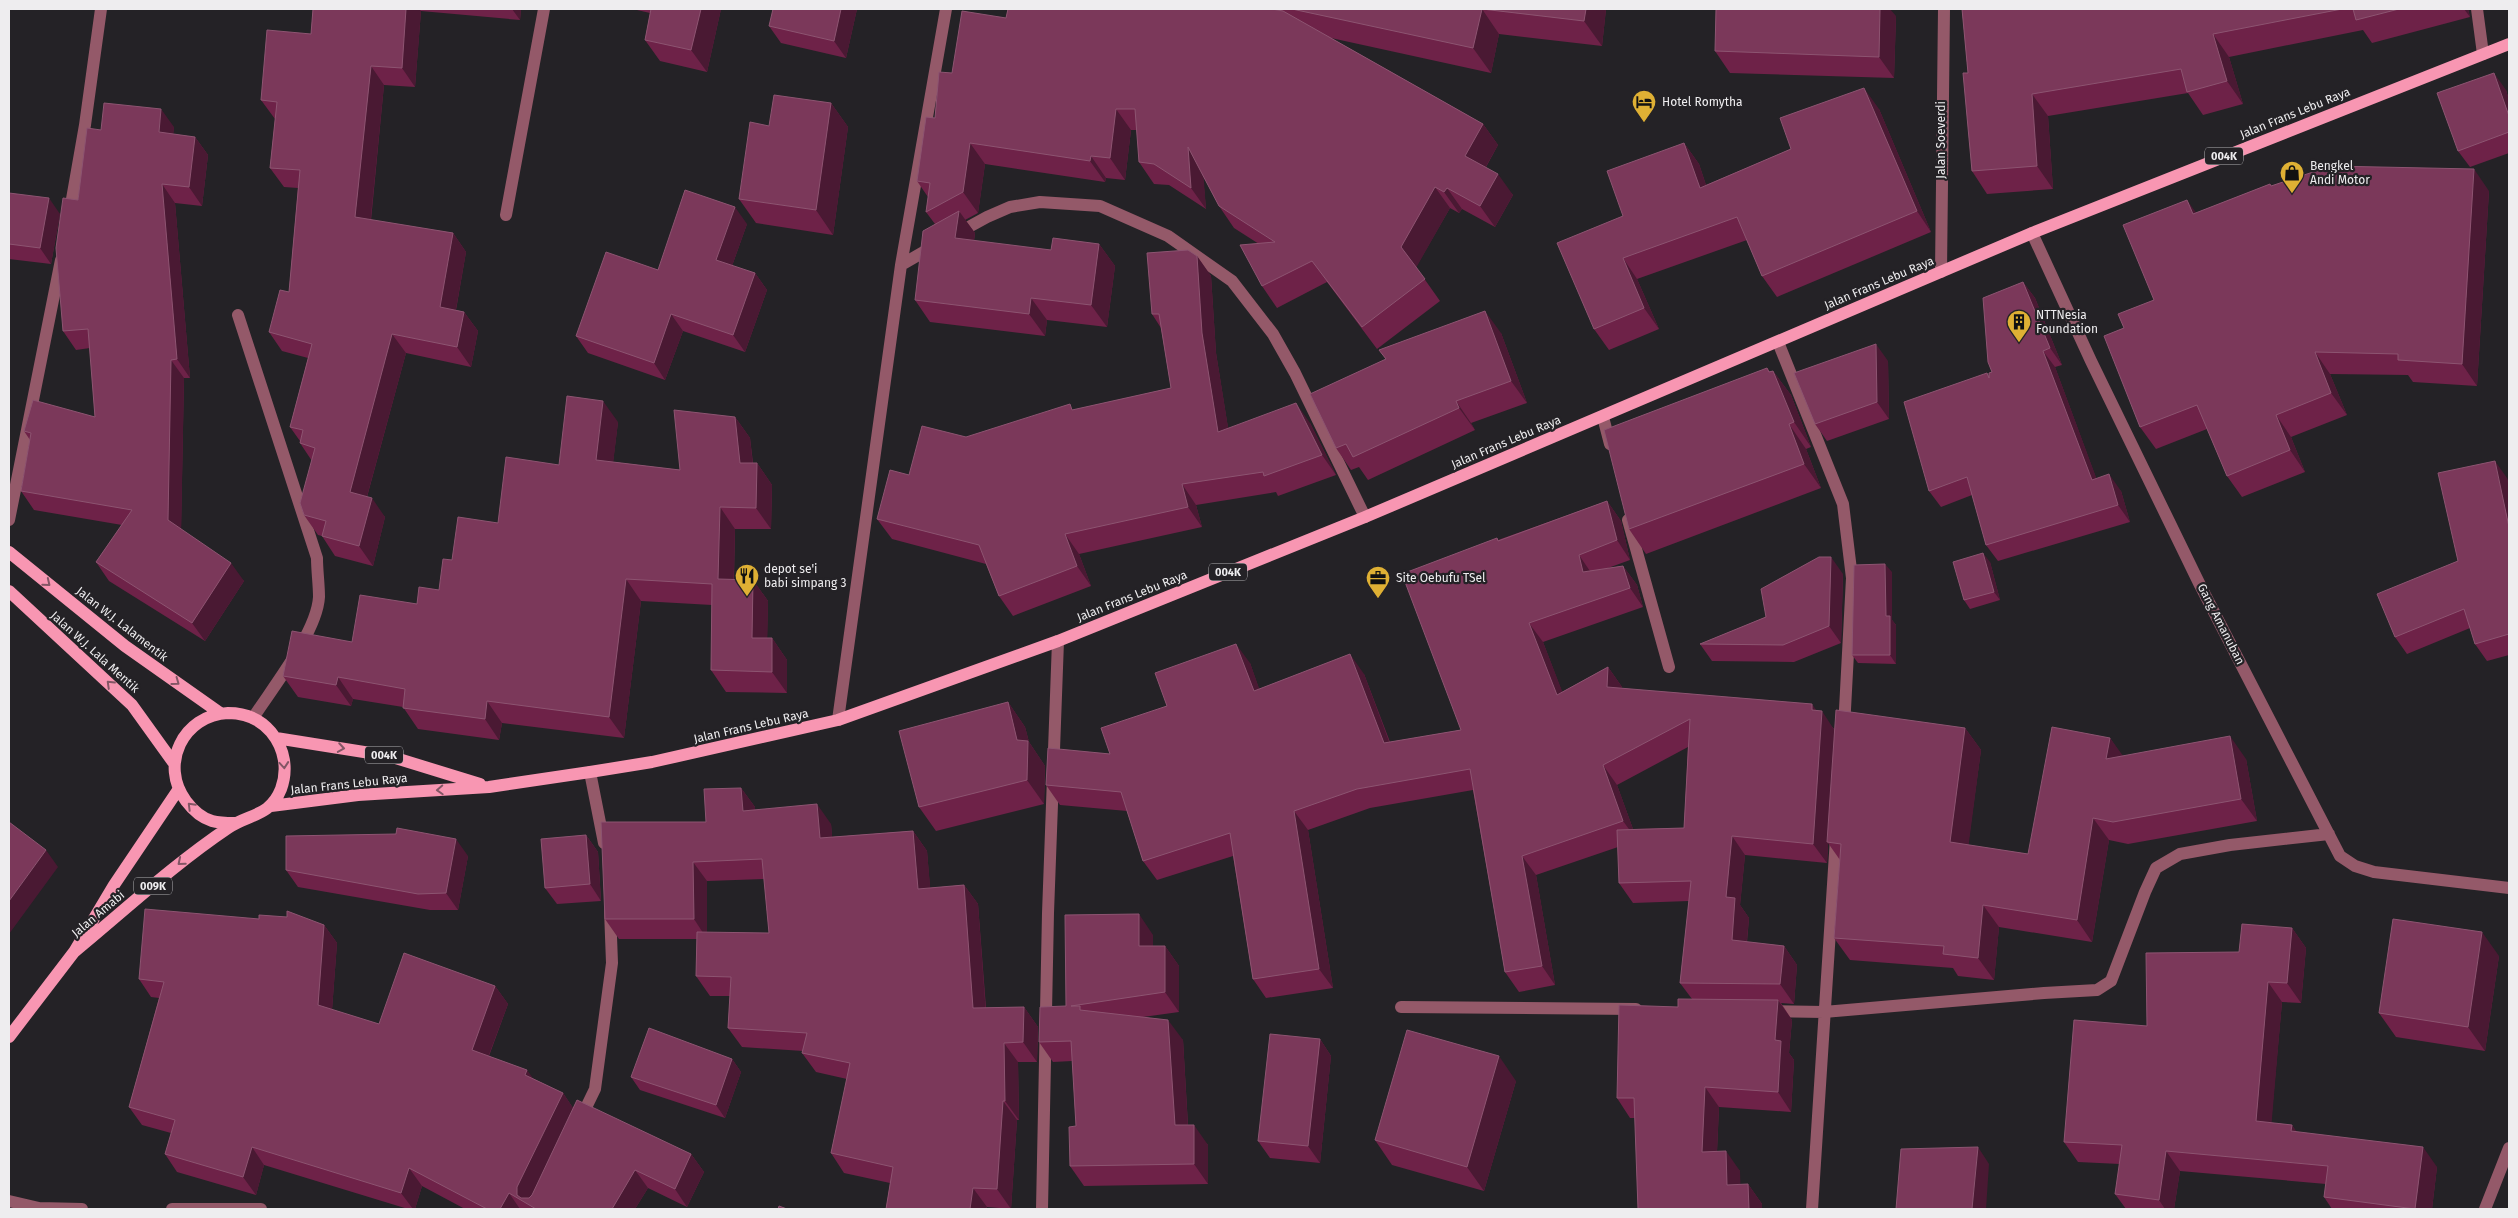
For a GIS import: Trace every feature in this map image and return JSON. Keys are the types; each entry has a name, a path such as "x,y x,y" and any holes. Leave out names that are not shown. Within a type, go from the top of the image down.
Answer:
{"main road":[{"name":"Jalan Frans Lebu Raya","path":"271,806 358,795 489,787 590,772 652,762 838,720 1058,641 1364,517 1603,417 2032,233 2509,44"},
{"name":"Jalan W.J. Lalamentik","path":"9,552 125,646 220,714"},
{"name":"Jalan W.J. Lala Mentik","path":"9,591 132,705 173,762"},
{"path":"237,713 253,718 266,726 276,738 283,755 285,773 280,790 271,806 255,818 235,823 212,821 192,809 178,790 173,762 178,745 188,730 203,719 220,714 237,713"},
{"name":"Jalan Frans Lebu Raya","path":"276,738 389,756 489,787"},
{"name":"Jalan Amabi","path":"9,1037 74,952 114,885 178,790"},
{"name":"Jalan Amabi","path":"74,952 195,850 235,823"}],"street":[{"path":"66,232 85,125 101,9"},
{"path":"506,215 544,9"},
{"path":"838,720 901,265 946,9"},
{"name":"Jalan Soeverdi","path":"1941,272 1944,9"},
{"path":"2477,9 2483,54"},
{"path":"901,265 987,217 1010,208 1040,202 1100,206 1168,236 1232,281 1273,334 1295,373 1364,517"},
{"name":"Gang Amanuban","path":"2032,233 2091,361 2200,585 2340,856 2355,866 2374,872 2509,888"},
{"path":"9,520 63,251"},
{"path":"238,315 317,558 319,598 314,617 300,646 253,718"},
{"path":"1778,342 1843,504 1852,578 1843,736"},
{"path":"1603,417 1612,454"},
{"path":"1626,510 1669,667"},
{"path":"1042,1209 1048,913 1058,641"},
{"path":"590,772 606,853"},
{"path":"1812,1209 1837,825"},
{"path":"1754,1011 1824,1012 2097,990 2111,980 2156,868 2180,854 2230,845 2329,834"},
{"path":"575,1131 595,1089 612,963 610,899"},
{"path":"1401,1007 1645,1009"},
{"path":"2485,1209 2509,1148"},
{"path":"9,1201 39,1208 82,1209"},
{"path":"172,1209 261,1209"}],"building":[{"path":"313,9 406,9 402,68 371,66 355,217 453,233 440,307 464,312 457,347 392,334 350,492 372,498 359,546 322,536 326,521 304,515 300,503 315,448 300,443 303,430 290,427 312,344 269,332 280,290 289,292 300,170 270,168 277,102 261,100 267,30 311,34"},
{"path":"651,9 701,9 691,50 645,40"},
{"path":"773,9 841,9 834,41 769,26"},
{"path":"1008,9 1272,9 1283,11 1483,124 1465,156 1498,174 1480,206 1447,188 1444,192 1435,187 1401,247 1425,279 1362,327 1312,261 1262,286 1240,245 1275,242 1219,206 1188,147 1191,188 1154,164 1139,162 1135,109 1116,109 1110,158 1091,156 1090,161 970,143 963,192 926,212 930,183 917,181 926,117 935,118 939,72 952,73 962,11 1006,18"},
{"path":"1292,9 1482,9 1473,48"},
{"path":"1482,9 1586,9 1584,21"},
{"path":"1716,9 1880,9 1879,57 1715,51"},
{"path":"1962,9 2342,9 2213,34 2227,81 2187,92 2181,69 2032,94 2037,166 1972,171 1963,73 1968,73"},
{"path":"2353,9 2399,9 2356,20"},
{"path":"2494,73 2509,116 2509,132 2458,151 2437,93"},
{"path":"1864,88 1917,211 1762,276 1737,217 1623,258 1644,308 1594,329 1557,243 1623,216 1607,171 1684,143 1700,188 1791,149 1780,118"},
{"path":"774,95 831,103 816,210 739,199 750,122 769,126"},
{"path":"104,103 161,109 159,132 195,137 189,187 162,184 177,359 171,360 168,520 231,563 192,623 96,562 132,510 21,491 31,433 24,431 33,400 95,417 88,329 63,331 56,248 63,198 78,200 87,128 101,130"},
{"path":"2331,166 2474,169 2462,364 2398,360 2398,354 2315,352 2331,393 2276,415 2290,450 2227,476 2197,405 2140,427 2104,336 2124,328 2118,314 2154,300 2123,225 2187,200 2193,214 2270,184 2271,186"},
{"path":"685,190 735,207 716,260 755,273 733,335 671,314 654,363 576,336 606,252 658,270"},
{"path":"9,193 49,198 40,248 9,244"},
{"path":"959,211 955,238 1051,250 1053,238 1099,244 1091,305 1031,298 1029,314 915,300 923,231"},
{"path":"1188,250 1197,256 1202,333 1218,432 1296,403 1322,455 1264,476 1263,472 1182,484 1188,507 1065,534 1077,566 999,596 979,545 877,519 890,470 909,475 922,426 966,437 1070,404 1072,410 1171,388 1159,314 1152,314 1147,253"},
{"path":"2023,282 2050,348 2043,351 2092,480 2109,474 2118,505 1986,545 1967,477 1929,491 1904,402 1987,373 1989,378 1989,373 1992,372 1988,362 1983,298"},
{"path":"1485,311 1511,381 1456,401 1459,408 1353,457 1346,444 1336,448 1310,394 1386,359 1379,350"},
{"path":"1876,344 1877,402 1815,424 1794,373"},
{"path":"1767,368 1769,372 1773,371 1794,422 1789,424 1804,464 1629,529 1604,430"},
{"path":"567,396 603,401 596,460 680,470 674,410 735,417 740,463 757,463 756,508 720,507 718,579 753,580 752,638 772,638 772,672 711,670 712,584 626,579 609,717 487,701 485,719 403,708 405,689 338,677 336,685 283,676 292,631 352,642 360,595 417,604 419,587 439,590 443,559 452,560 458,517 498,523 506,457 559,465"},
{"path":"2495,461 2509,527 2509,634 2475,644 2464,609 2395,637 2377,594 2458,561 2438,473"},
{"path":"1607,501 1617,540 1579,555 1583,572 1623,566 1630,588 1529,623 1557,695 1608,667 1607,687 1812,704 1812,710 1822,711 1813,844 1732,836 1726,897 1735,898 1732,940 1784,946 1780,984 1680,983 1691,881 1619,883 1617,830 1684,828 1690,719 1603,765 1623,821 1522,856 1542,966 1505,972 1470,769 1357,789 1294,811 1319,969 1253,979 1230,833 1143,861 1121,792 1046,785 1048,748 1110,754 1101,728 1167,706 1155,673 1236,644 1254,691 1350,654 1384,743 1461,730 1402,574 1497,538 1498,541"},
{"path":"1983,553 1994,592 1964,600 1953,562"},
{"path":"1819,557 1831,557 1829,626 1783,645 1700,644 1766,617 1761,589"},
{"path":"1885,564 1886,616 1890,616 1890,655 1852,655 1854,565"},
{"path":"1008,702 1017,740 1028,741 1027,780 919,807 899,731"},
{"path":"1836,710 1965,728 1950,842 2028,854 2052,727 2110,738 2106,759 2230,736 2241,799 2113,822 2093,818 2077,920 1983,905 1978,958 1943,954 1944,946 1834,938 1841,844 1827,842"},
{"path":"741,788 743,811 817,804 820,838 913,831 918,889 964,885 973,1008 1024,1007 1023,1042 1004,1043 1005,1101 1003,1101 997,1189 973,1188 970,1209 886,1209 893,1167 831,1153 850,1063 802,1053 807,1033 728,1028 731,977 696,976 697,932 769,933 762,859 693,862 694,919 605,919 601,822 706,822 704,789"},
{"path":"9,822 46,850 9,901"},
{"path":"397,828 456,839 446,893 418,894 286,870 286,836 396,834"},
{"path":"586,835 590,884 545,888 541,839"},
{"path":"145,909 259,919 259,915 287,917 287,911 324,925 318,1005 379,1024 404,953 495,986 472,1050 527,1070 525,1075 563,1093 517,1187 517,1195 521,1198 529,1198 532,1195 577,1100 691,1154 675,1189 635,1170 612,1209 536,1209 509,1193 500,1209 487,1209 409,1168 401,1193 252,1147 243,1177 165,1154 175,1120 129,1107 164,982 139,979"},
{"path":"1139,914 1139,946 1165,946 1165,992 1071,1006 1080,1006 1080,1010 1168,1020 1175,1125 1194,1125 1194,1164 1070,1166 1069,1127 1076,1126 1071,1041 1039,1042 1040,1007 1066,1006 1065,915"},
{"path":"2393,919 2482,932 2468,1027 2379,1013"},
{"path":"2242,924 2292,928 2287,983 2268,982 2256,1121 2292,1125 2291,1131 2423,1147 2415,1209 2324,1197 2328,1166 2166,1151 2159,1200 2115,1194 2122,1145 2064,1142 2074,1020 2147,1026 2146,953 2239,952"},
{"path":"1678,999 1778,1000 1775,1040 1781,1041 1778,1092 1705,1087 1702,1152 1726,1151 1727,1185 1748,1184 1749,1209 1638,1209 1634,1098 1617,1098 1619,1005 1678,1007"},
{"path":"649,1028 732,1059 716,1105 631,1077"},
{"path":"1407,1030 1499,1056 1467,1167 1375,1140"},
{"path":"1270,1034 1320,1039 1308,1146 1258,1141"},
{"path":"1978,1147 1972,1209 1896,1209 1901,1149"}],"place":[{"name":"Hotel Romytha","path":"1644,123"},
{"name":"Bengkel Andi Motor","path":"2292,194"},
{"name":"NTTNesia Foundation","path":"2019,343"},
{"name":"depot se'i babi simpang 3","path":"747,597"},
{"name":"Site Oebufu TSel","path":"1378,599"}]}
